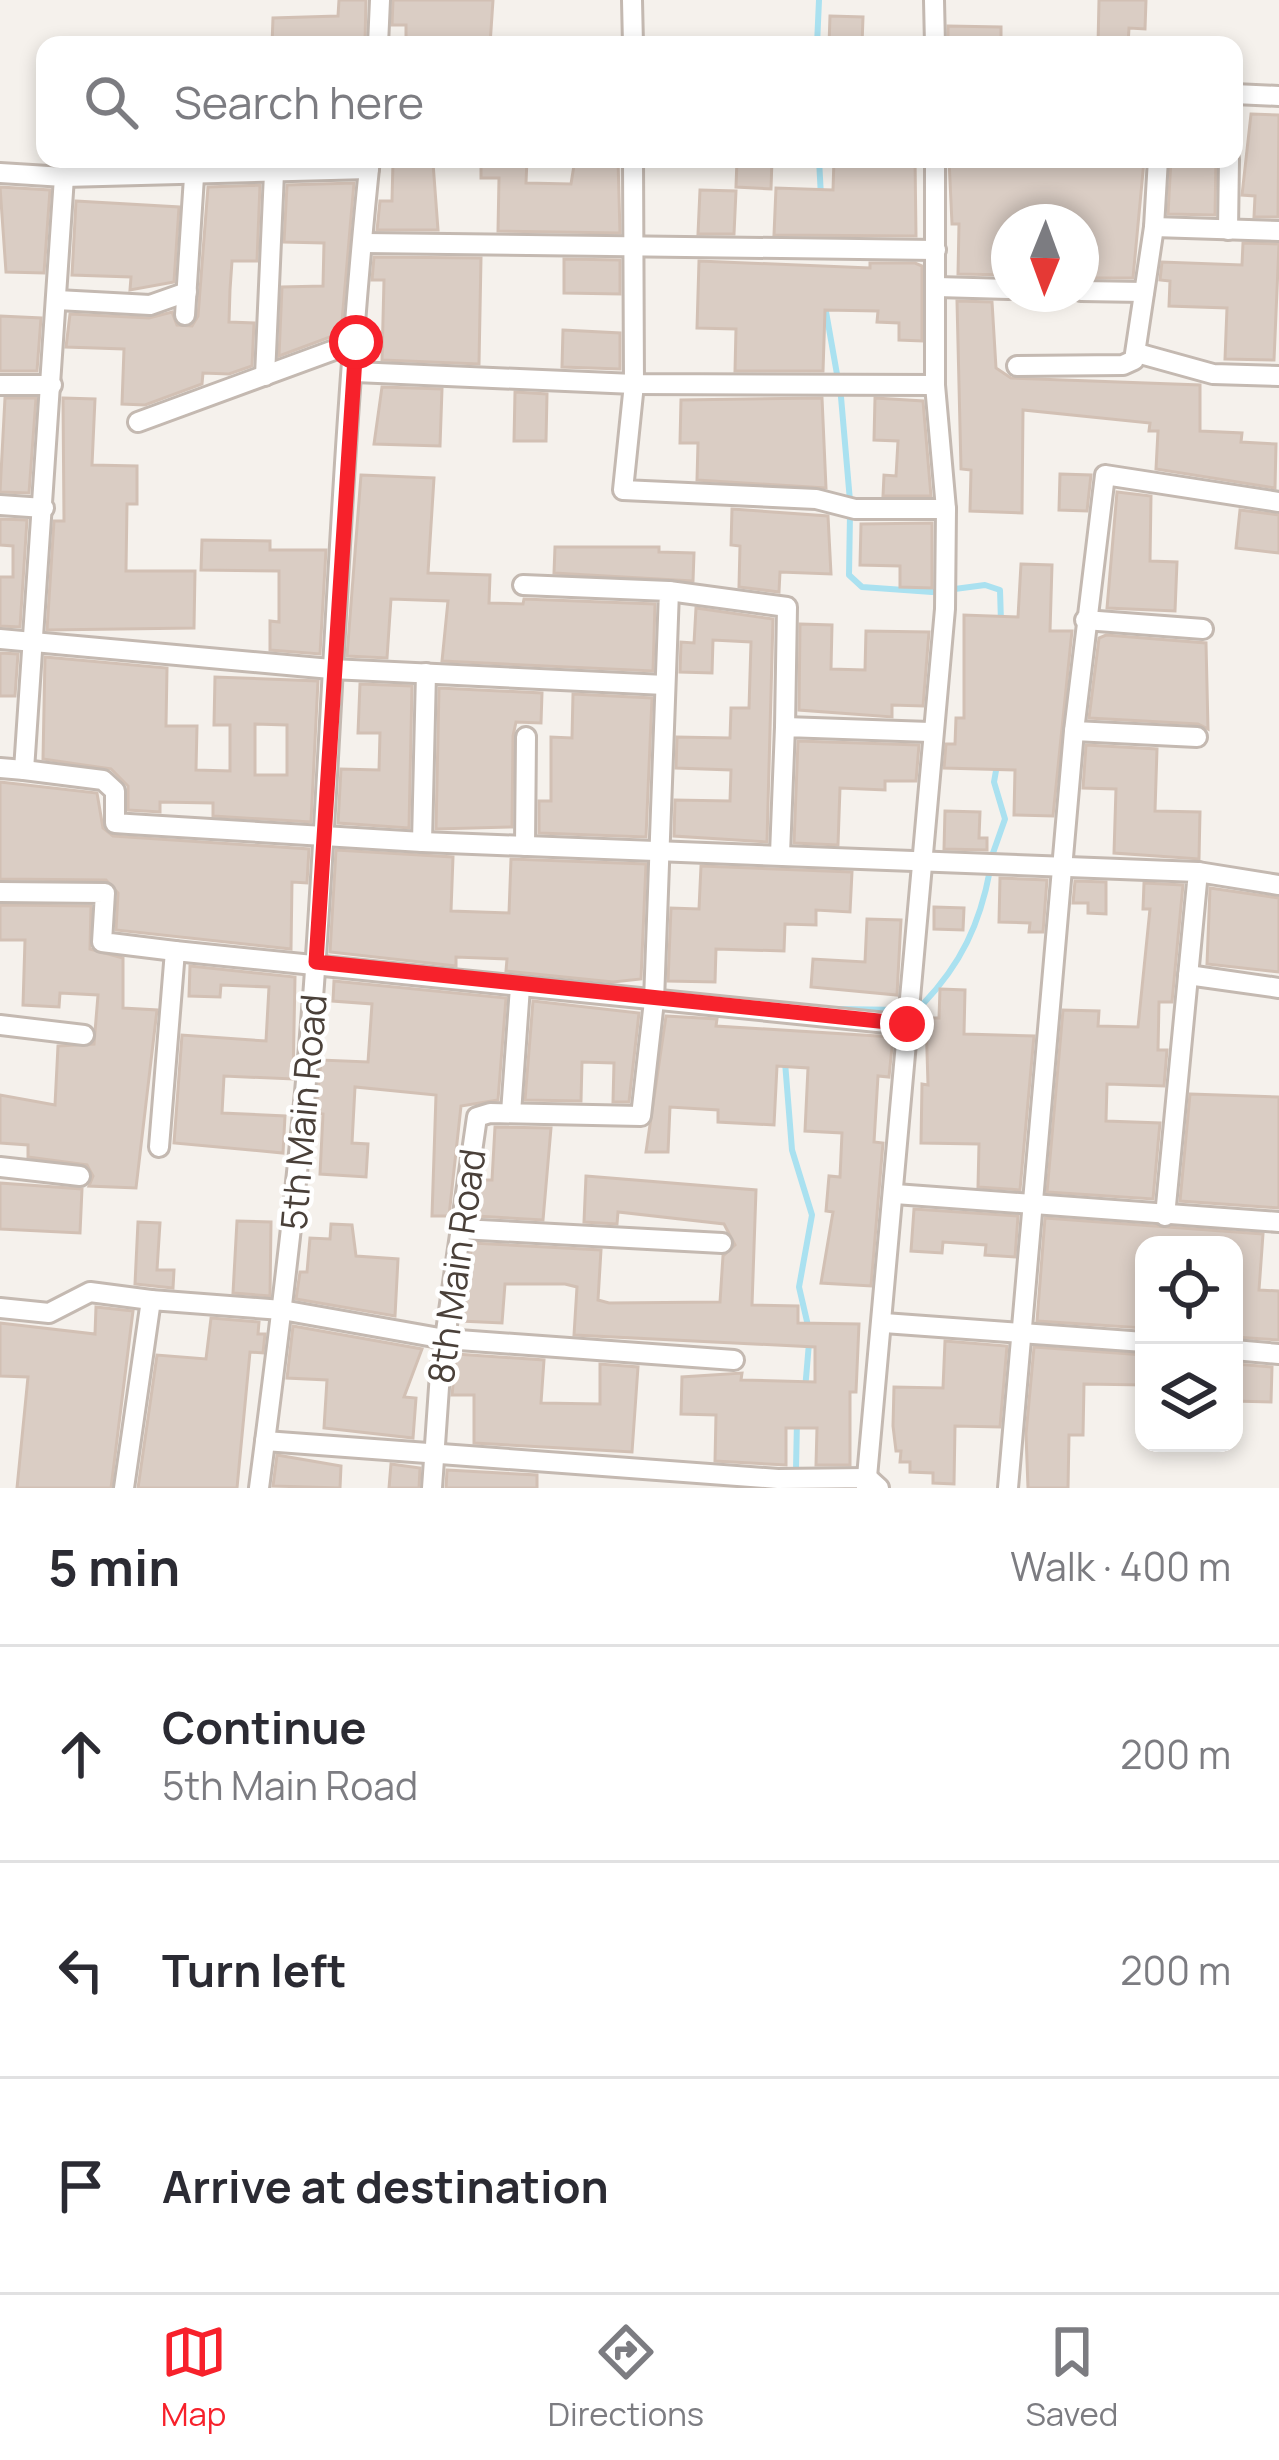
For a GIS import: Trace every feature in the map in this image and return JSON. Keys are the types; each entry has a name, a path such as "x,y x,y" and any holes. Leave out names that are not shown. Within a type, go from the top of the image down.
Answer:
{"street":[{"path":"378,36 380,0"},
{"path":"632,0 633,36"},
{"path":"934,0 934,36"},
{"path":"1243,94 1279,96"},
{"path":"0,173 194,177 327,168"},
{"name":"5th Main Road","path":"259,1488 282,1310 316,962 331,669 369,168"},
{"path":"634,168 634,383 623,490 816,500 855,509 946,509"},
{"path":"265,1441 871,1485 930,732 945,609 946,509 935,385 935,168"},
{"path":"1017,366 1124,365 1137,353 1157,168"},
{"path":"1228,230 1229,168"},
{"path":"265,376 274,173"},
{"path":"24,770 37,641 64,177"},
{"path":"185,315 194,177"},
{"path":"1154,227 1279,231"},
{"path":"365,243 936,250"},
{"path":"937,287 991,288"},
{"path":"1099,291 1144,292"},
{"path":"57,300 150,305 187,292"},
{"path":"138,422 356,342"},
{"path":"1137,353 1213,374 1279,376"},
{"path":"355,372 634,383 935,385"},
{"path":"0,385 52,385"},
{"path":"1008,1488 1074,731 1105,475 1279,502"},
{"path":"0,505 44,508"},
{"path":"523,585 669,591 787,607 780,854"},
{"name":"8th Main Road","path":"432,1488 432,1454 477,1117 511,1113 641,1116 654,1001 669,591"},
{"path":"1085,620 1203,628"},
{"path":"0,639 331,669 665,685"},
{"path":"422,842 427,673"},
{"path":"785,727 930,732"},
{"path":"1074,731 1197,736"},
{"path":"525,846 526,737"},
{"path":"0,768 103,780 115,791 115,823 422,842 1198,872 1279,885"},
{"path":"1166,1216 1198,872"},
{"path":"0,892 105,893 102,942 907,1024"},
{"path":"159,1148 176,951"},
{"path":"1188,975 1279,988"},
{"path":"511,1113 520,987"},
{"path":"0,1025 83,1035"},
{"path":"0,1167 80,1176"},
{"path":"895,1194 1279,1222"},
{"path":"461,1229 722,1243"},
{"path":"0,1308 49,1313 90,1292 282,1310 446,1339 734,1360"},
{"path":"124,1488 151,1300"},
{"path":"884,1323 1135,1341"},
{"path":"1243,1351 1279,1354"}],"building":[{"path":"339,0 366,0 365,36 272,36 273,18 338,16"},
{"path":"393,0 493,0 491,36 406,36 406,25 392,25"},
{"path":"1099,0 1146,0 1145,29 1129,28 1129,36 1098,36"},
{"path":"830,16 863,17 862,36 829,36"},
{"path":"948,26 1001,27 1001,36 948,36"},
{"path":"1251,114 1279,115 1278,217 1254,217 1255,196 1242,195"},
{"path":"393,168 433,168 438,230 377,230 380,201 392,201"},
{"path":"481,168 527,168 526,183 571,184 574,168 618,168 620,233 498,231 499,178 481,178"},
{"path":"737,168 772,168 771,189 736,187"},
{"path":"834,168 915,168 916,236 774,235 776,188 833,190"},
{"path":"949,168 1143,168 1133,278 1099,278 1099,204 991,204 991,275 958,274 959,224 952,224"},
{"path":"1171,168 1216,168 1215,215 1168,214"},
{"path":"354,183 341,333 279,356 282,287 323,286 324,243 284,242 287,185"},
{"path":"260,185 257,261 232,261 230,290 229,322 254,323 252,366 229,374 203,373 202,384 145,405 122,404 124,349 66,347 70,314 149,318 172,312 177,325 192,326 198,316 208,187"},
{"path":"0,187 50,190 44,273 6,272"},
{"path":"700,190 736,191 734,234 698,234"},
{"path":"76,201 179,207 174,282 130,290 131,277 72,275"},
{"path":"1243,243 1279,244 1274,360 1225,359 1227,308 1169,306 1170,281 1160,280 1162,262 1242,265"},
{"path":"374,257 481,258 479,364 382,360 384,280 372,280"},
{"path":"564,259 620,260 620,294 564,293"},
{"path":"699,261 870,268 870,263 915,263 922,266 922,341 899,340 899,323 877,322 878,311 825,310 823,371 735,371 736,329 697,328"},
{"path":"957,301 991,302 996,368 1011,378 1200,385 1200,431 1242,433 1241,442 1276,444 1275,488 1156,469 1158,431 1149,431 1150,423 1023,410 1022,513 970,511 971,470 961,469"},
{"path":"0,316 41,318 37,371 0,371"},
{"path":"563,330 620,333 620,369 562,367"},
{"path":"382,387 442,389 440,446 374,444"},
{"path":"515,392 547,394 546,441 514,441"},
{"path":"5,398 36,398 29,493 0,492"},
{"path":"63,398 95,399 92,465 137,466 137,504 127,504 126,571 195,571 194,628 47,630 54,521 64,521"},
{"path":"822,398 826,488 697,480 698,443 680,443 681,400"},
{"path":"875,398 923,401 931,496 883,496 884,475 896,476 898,441 874,440"},
{"path":"1060,474 1091,475 1087,511 1059,510"},
{"path":"361,475 434,478 428,573 490,575 489,603 523,604 524,599 655,604 653,671 442,661 448,601 391,599 387,658 347,656"},
{"path":"1117,492 1151,496 1150,561 1177,562 1175,611 1107,608"},
{"path":"732,509 828,516 831,574 780,572 779,592 739,587 740,546 731,545"},
{"path":"1240,510 1279,515 1279,553 1236,548"},
{"path":"0,519 27,520 20,627 0,626 0,577 13,577 13,546 0,545"},
{"path":"932,523 932,588 900,587 900,566 860,565 861,524"},
{"path":"202,540 270,541 270,550 326,550 320,654 270,650 270,621 279,622 279,571 201,570"},
{"path":"555,547 659,547 659,552 694,553 693,581 554,573"},
{"path":"1021,564 1052,565 1050,631 1072,631 1053,816 1014,815 1015,770 944,768 946,744 955,744 956,718 964,718 964,615 1018,617"},
{"path":"696,608 773,619 767,842 674,836 675,800 730,801 731,770 676,768 677,737 730,738 731,708 749,708 751,642 713,640 712,673 680,672 681,642 694,643"},
{"path":"800,624 832,625 831,669 865,670 866,631 929,632 923,706 892,705 892,717 799,710"},
{"path":"1099,638 1206,643 1208,729 1198,724 1089,718"},
{"path":"0,653 18,654 15,696 0,696"},
{"path":"45,657 167,668 166,726 197,726 196,770 230,771 230,725 214,725 215,677 318,681 311,822 213,816 213,803 160,802 160,812 128,810 128,786 111,769 43,759","holes":["255,724 287,725 287,775 255,775"]},
{"path":"360,684 412,686 409,828 338,823 341,769 379,770 380,733 358,733"},
{"path":"439,688 542,693 541,723 516,722 512,827 436,829"},
{"path":"573,694 652,698 646,837 539,833 539,801 551,801 551,737 572,738"},
{"path":"798,741 919,745 916,781 885,781 885,790 840,788 838,845 794,843"},
{"path":"1086,745 1157,749 1155,811 1200,812 1199,859 1114,853 1116,789 1083,788"},
{"path":"0,782 97,793 103,828 113,836 309,849 307,883 292,882 291,949 116,930 118,893 106,880 0,879"},
{"path":"945,811 980,812 979,838 987,838 987,850 944,849"},
{"path":"336,850 453,857 451,911 509,913 511,859 646,864 641,979 613,982 506,971 507,959 456,957 456,966 330,952"},
{"path":"701,866 852,872 850,912 816,910 816,925 785,924 784,951 716,949 715,982 668,981 671,908 699,909"},
{"path":"1000,878 1047,880 1043,932 1029,932 1030,923 999,922"},
{"path":"1075,881 1106,882 1106,914 1088,913 1088,903 1073,903"},
{"path":"1144,883 1183,885 1172,1002 1159,1002 1158,1050 1167,1050 1164,1086 1107,1084 1106,1121 1160,1123 1153,1199 1047,1192 1063,1010 1099,1011 1098,1026 1138,1027 1150,909 1143,909"},
{"path":"1210,888 1279,898 1279,972 1207,964"},
{"path":"0,905 91,906 90,949 123,958 123,1008 157,1010 136,1188 89,1186 93,1176 87,1165 28,1157 28,1145 0,1143 0,1095 55,1105 58,1046 94,1044 98,995 60,993 59,1007 23,1005 25,940 0,940"},
{"path":"934,907 964,908 963,930 934,929"},
{"path":"867,919 901,920 897,995 811,987 813,959 865,962"},
{"path":"190,966 295,977 293,1079 224,1076 222,1113 285,1116 283,1153 174,1143 182,1035 266,1041 269,987 221,985 220,997 189,996"},
{"path":"334,981 506,998 498,1100 461,1106 449,1216 432,1216 436,1095 355,1087 352,1143 368,1144 366,1177 320,1174 323,1114 316,1113 321,1060 368,1062 372,1004 333,1001"},
{"path":"940,989 965,990 964,1034 1034,1036 1020,1190 978,1187 979,1144 921,1143 922,1084 928,1085 926,1018 939,1018"},
{"path":"533,1001 639,1013 629,1102 613,1102 614,1063 582,1062 581,1101 525,1100"},
{"path":"666,1016 717,1019 716,1026 893,1037 889,1077 878,1076 874,1142 883,1143 871,1286 821,1283 833,1212 826,1211 829,1176 840,1177 842,1133 805,1131 808,1068 777,1066 774,1125 718,1122 718,1110 670,1107 668,1152 646,1152"},
{"path":"1190,1094 1279,1097 1279,1208 1180,1201"},
{"path":"495,1127 551,1128 543,1220 476,1216 482,1180 492,1180"},
{"path":"586,1176 756,1190 752,1305 798,1306 798,1323 859,1324 856,1392 850,1392 850,1465 816,1465 817,1428 786,1428 786,1465 715,1461 716,1415 681,1414 682,1377 742,1373 741,1380 815,1382 815,1347 574,1335 577,1287 565,1284 505,1284 502,1323 461,1321 472,1243 601,1250 598,1300 609,1303 720,1302 723,1256 735,1245 724,1224 618,1212 617,1224 584,1222"},
{"path":"0,1183 82,1189 80,1233 0,1229"},
{"path":"914,1209 1018,1216 1015,1257 985,1255 986,1245 943,1242 942,1253 911,1251"},
{"path":"1045,1218 1263,1234 1259,1290 1279,1291 1279,1340 1243,1338 1243,1236 1135,1236 1135,1327 1037,1321"},
{"path":"237,1221 271,1222 270,1296 233,1293"},
{"path":"138,1222 160,1223 157,1270 174,1270 173,1288 135,1284"},
{"path":"331,1224 352,1225 356,1256 398,1259 395,1316 296,1299 300,1272 307,1272 310,1238 330,1239"},
{"path":"96,1307 133,1311 111,1488 17,1488 28,1377 0,1376 0,1323 95,1334"},
{"path":"211,1318 259,1322 258,1334 265,1334 263,1353 250,1352 237,1488 138,1488 157,1355 206,1359"},
{"path":"293,1326 422,1349 404,1397 416,1398 413,1438 324,1428 327,1380 287,1378"},
{"path":"945,1341 1007,1346 1000,1427 955,1426 954,1484 933,1483 933,1473 910,1472 910,1462 900,1462 893,1426 894,1387 943,1388"},
{"path":"1034,1347 1135,1354 1135,1385 1084,1384 1083,1435 1069,1435 1068,1488 1028,1488 1026,1434"},
{"path":"456,1354 544,1360 541,1403 600,1404 600,1364 638,1367 632,1452 474,1443 474,1395 452,1395"},
{"path":"1243,1365 1272,1367 1271,1402 1243,1401"},
{"path":"277,1455 341,1466 340,1488 273,1486"},
{"path":"391,1464 420,1468 419,1488 389,1488"},
{"path":"447,1470 537,1475 537,1488 446,1488"}],"waterway":[{"path":"817,36 819,0"},
{"path":"819,168 821,197"},
{"path":"825,306 841,397 850,501"},
{"path":"850,514 849,575 862,587 932,592 985,585 1000,590 1001,622"},
{"path":"993,853 1005,819 994,782 997,765"},
{"path":"923,1004 967,942 990,870"},
{"path":"837,1009 901,1010"},
{"path":"785,1062 792,1150 812,1215 799,1287 809,1330"},
{"path":"805,1390 809,1343"},
{"path":"796,1470 797,1420"}],"route":[{"path":"356,342 331,669 316,962 907,1024"}]}
